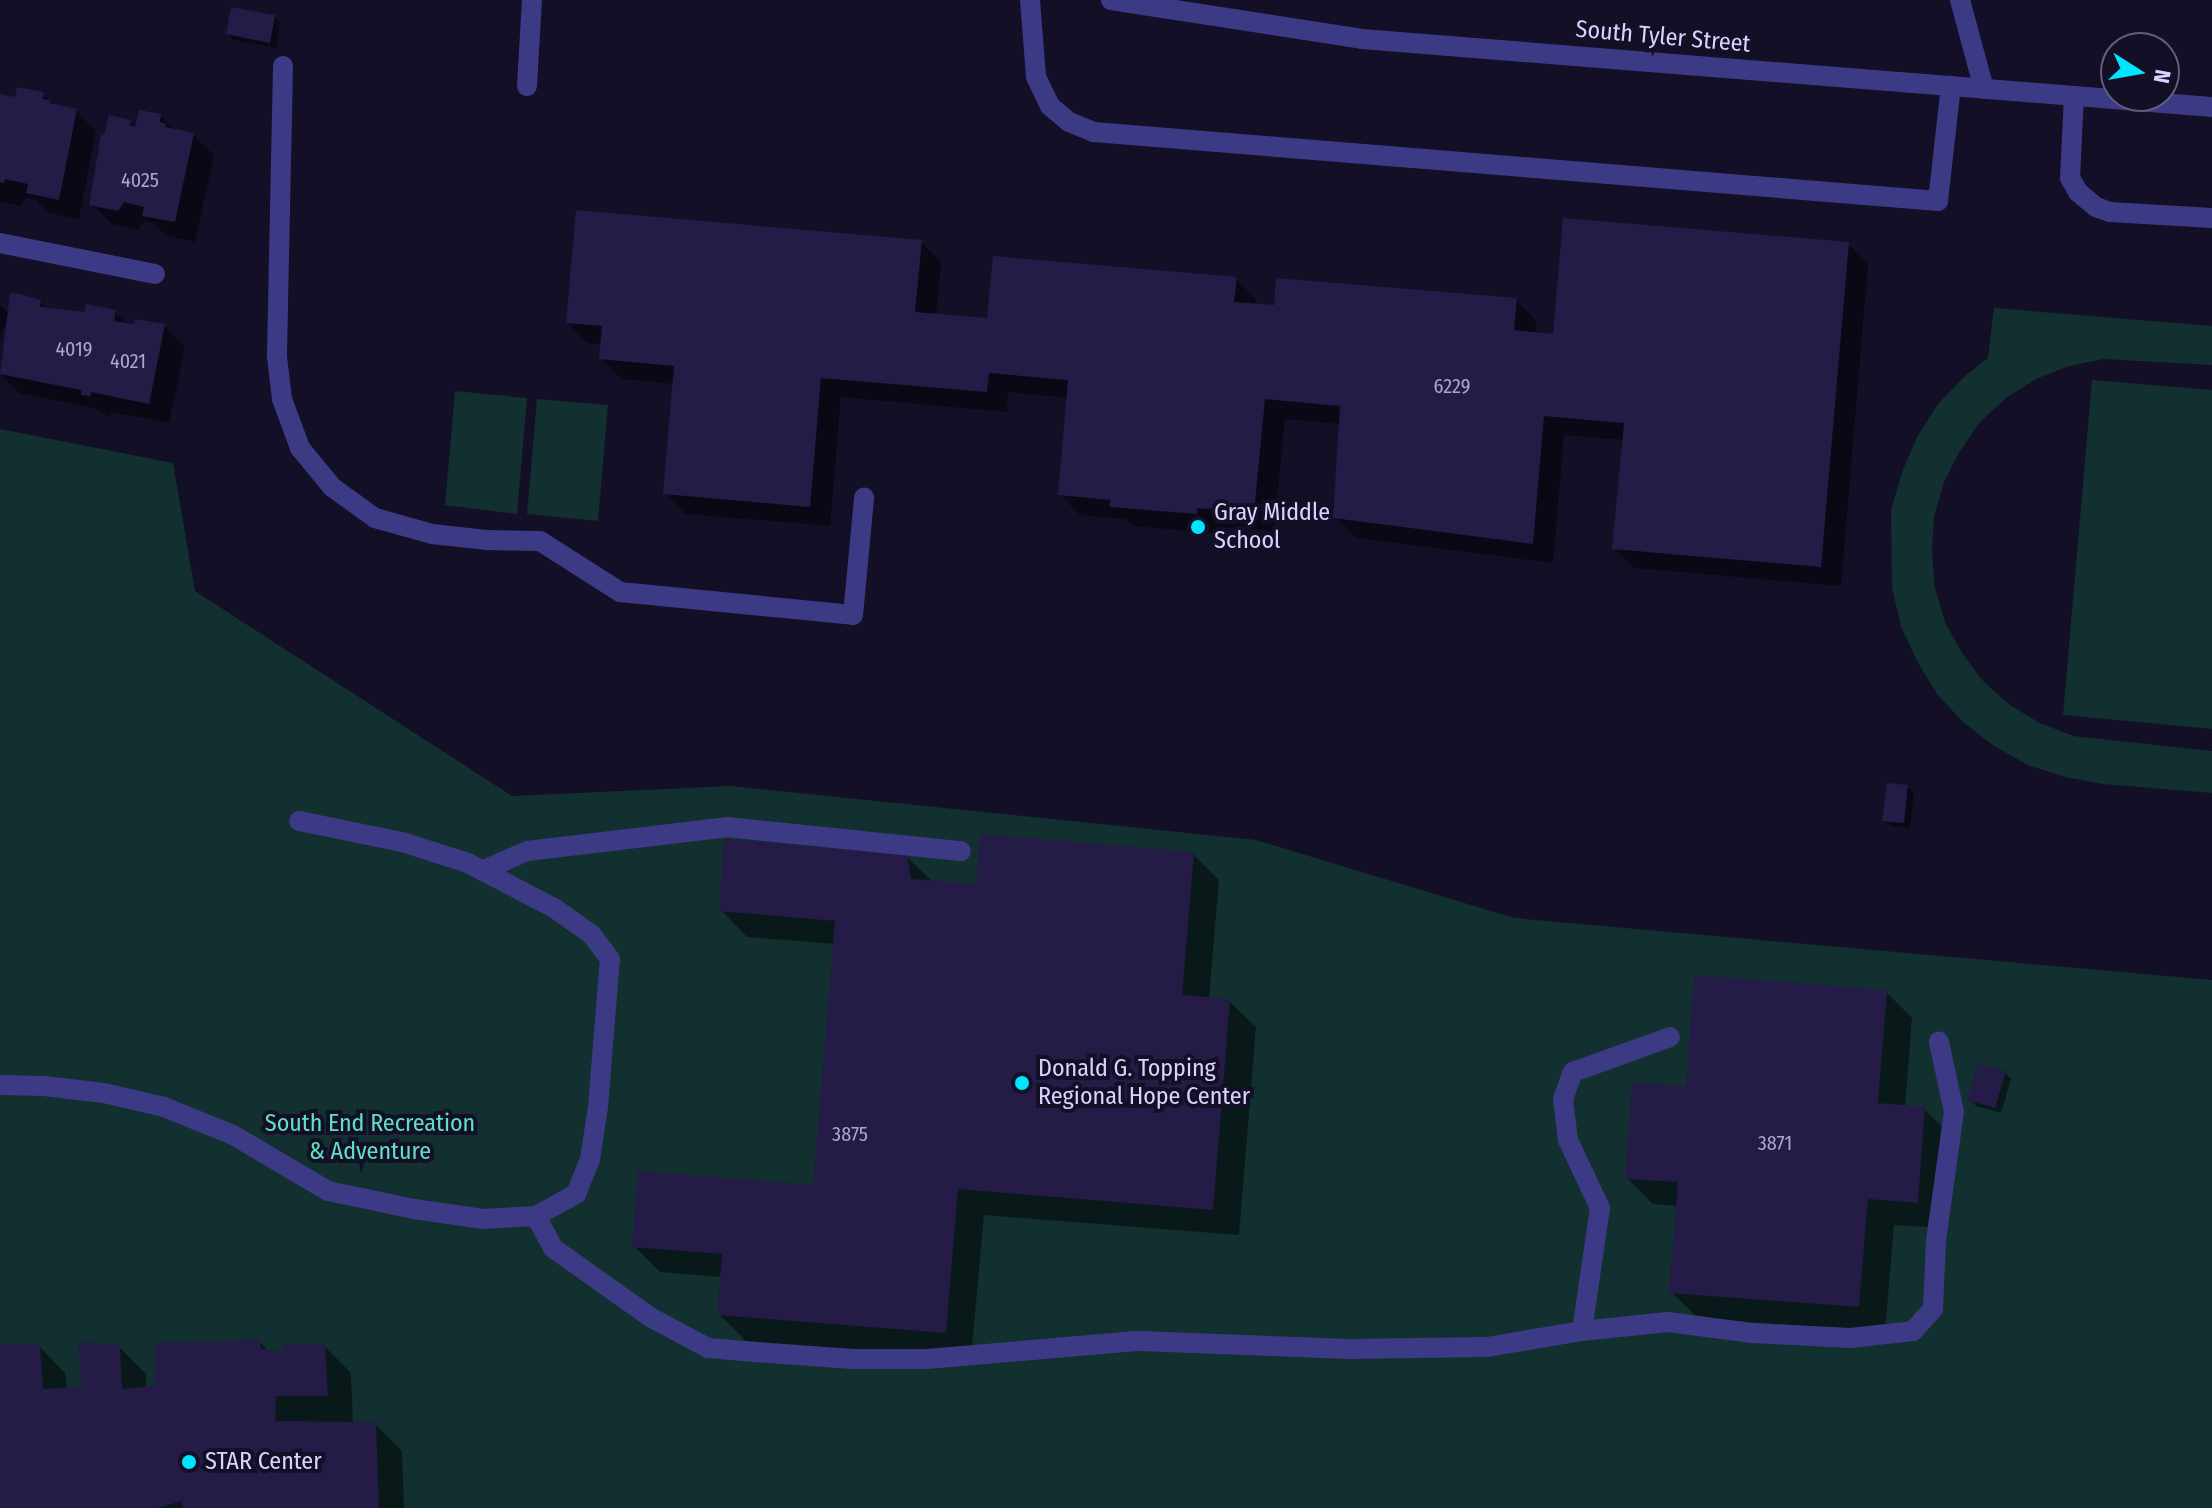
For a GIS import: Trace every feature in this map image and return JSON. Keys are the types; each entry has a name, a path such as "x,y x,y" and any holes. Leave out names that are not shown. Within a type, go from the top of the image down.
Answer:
{"street":[{"path":"527,86 532,0"},
{"path":"1030,0 1036,77 1050,106 1069,122 1094,132 1938,201 1951,86"},
{"name":"South Tyler Street","path":"1111,0 1362,39 2212,107"},
{"path":"1960,0 1984,89"},
{"path":"283,66 277,357 282,399 300,448 332,487 375,518 432,534 486,540 540,541 620,592 853,615 864,498"},
{"path":"2074,96 2070,178 2078,192 2096,207 2110,212 2212,218"},
{"path":"0,243 155,274"},
{"path":"0,1085 104,1093 164,1107 233,1135 277,1164 328,1191 414,1209 483,1219 536,1216 576,1194 590,1159 599,1101 610,959 591,934 554,908 482,871 402,842 299,821"},
{"path":"482,871 527,851 727,827 961,851"},
{"path":"1582,1331 1600,1208 1568,1140 1563,1099 1573,1072 1670,1037"},
{"path":"536,1216 553,1248 571,1264 650,1317 708,1348 852,1359 927,1359 1139,1341 1348,1349 1487,1347 1582,1331 1668,1322 1752,1333 1850,1338 1913,1331 1933,1309 1936,1241 1954,1112 1939,1042"}],"green space":[{"path":"1994,308 2212,326 2212,365 2104,359 2069,366 2036,379 2006,398 1980,422 1944,482 1934,517 1932,552 1935,588 1945,622 1962,653 1983,681 2010,705 2040,723 2073,736 2212,751 2212,793 2103,784 2065,777 2028,765 1994,746 1963,722 1937,694 1901,626 1892,588 1891,510 1902,472 1917,437 1938,404 1988,358"},
{"path":"2092,380 2212,390 2212,729 2063,715"},
{"path":"455,391 527,398 517,514 445,505"},
{"path":"537,399 608,405 598,521 527,514"},
{"name":"South End Recreation & Adventure","path":"0,429 173,463 195,591 512,796 731,786 1256,840 1514,918 2212,980 2212,1508 0,1508"}],"building":[{"path":"231,7 275,15 270,43 226,34"},
{"path":"17,87 44,92 43,99 50,100 50,103 77,109 59,200 26,193 28,184 5,179 4,183 0,182 0,94 15,97"},
{"path":"139,110 161,114 160,122 166,124 165,127 194,133 175,222 142,216 144,207 124,202 118,211 89,205 101,135 104,135 109,115 131,120 130,125 135,127"},
{"name":"Gray Middle School","path":"576,210 922,240 915,312 987,318 993,256 1237,277 1234,302 1274,305 1276,278 1517,298 1514,330 1553,334 1563,218 1849,242 1821,567 1612,549 1624,423 1544,416 1533,544 1333,518 1340,406 1265,399 1254,512 1197,508 1197,514 1110,507 1110,500 1058,495 1068,380 989,373 987,392 821,378 810,507 663,494 674,366 599,359 602,326 566,323"},
{"path":"10,294 41,300 40,307 85,312 86,304 116,310 114,321 134,324 135,319 165,324 149,404 91,392 91,396 81,395 81,390 0,374"},
{"path":"1887,783 1908,785 1904,823 1882,821"},
{"name":"Donald G. Topping Regional Hope Center","path":"980,834 1194,852 1182,995 1230,999 1213,1210 958,1189 946,1333 717,1315 722,1254 632,1247 638,1171 813,1185 835,921 719,911 724,839 907,854 911,879 976,884"},
{"path":"1694,975 1887,990 1878,1103 1925,1107 1918,1203 1868,1199 1859,1307 1669,1293 1678,1182 1625,1179 1632,1082 1686,1086"},
{"path":"1978,1063 2006,1071 1995,1108 1967,1100"},
{"name":"STAR Center","path":"260,1340 261,1349 286,1351 283,1343 325,1345 328,1396 276,1396 275,1421 376,1422 379,1508 183,1508 182,1501 158,1508 0,1508 0,1345 40,1344 43,1389 82,1387 78,1342 120,1345 122,1389 155,1386 155,1343"}],"place":[{"name":"Gray Middle School","path":"1198,527"},
{"name":"Donald G. Topping Regional Hope Center","path":"1022,1083"},
{"name":"STAR Center","path":"189,1462"}]}
